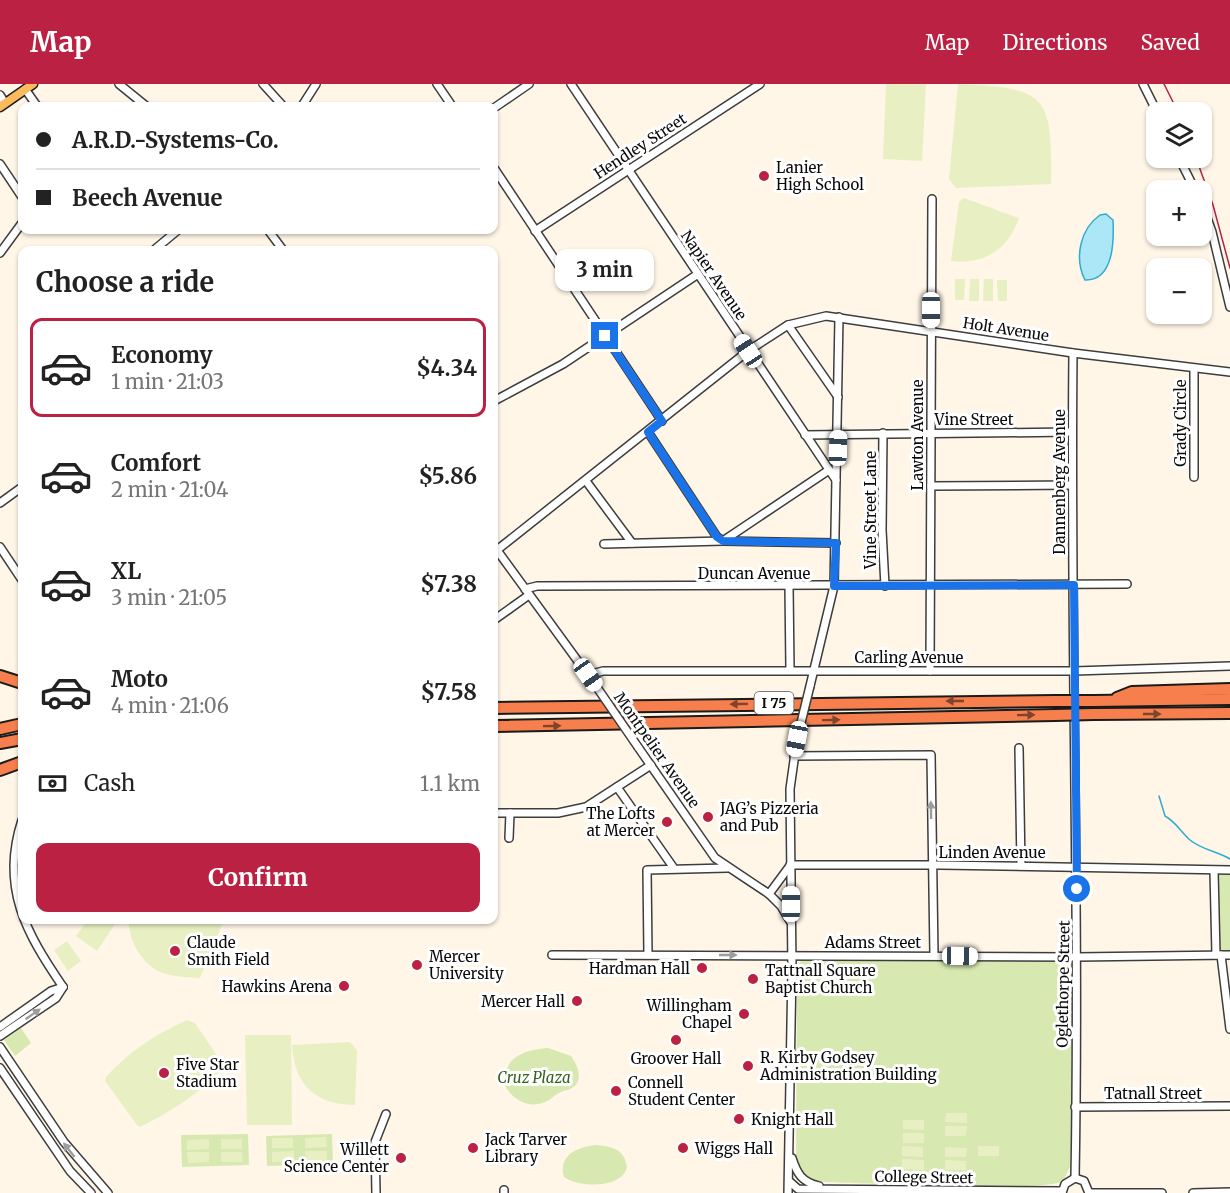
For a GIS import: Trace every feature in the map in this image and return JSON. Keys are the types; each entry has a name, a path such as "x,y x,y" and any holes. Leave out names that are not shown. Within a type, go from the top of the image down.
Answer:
{"highway":[{"path":"0,676 18,682"},
{"path":"1110,700 1132,692 1230,689"},
{"name":"I 75","path":"498,708 1230,699"},
{"name":"I 75","path":"498,726 1094,714 1230,714"},
{"path":"0,729 18,725"},
{"path":"0,743 18,740"},
{"path":"0,770 18,763"}],"main road":[{"path":"2,102 29,86"}],"street":[{"path":"263,84 279,102"},
{"path":"305,102 316,84"},
{"path":"437,84 449,102"},
{"path":"498,105 530,84"},
{"name":"Napier Avenue","path":"571,84 836,480"},
{"name":"Hendley Street","path":"535,231 760,84"},
{"path":"1143,84 1152,102"},
{"path":"121,85 141,102"},
{"path":"29,86 35,102"},
{"path":"0,164 18,191"},
{"path":"498,174 662,421"},
{"name":"Lawton Avenue","path":"930,671 932,199"},
{"path":"0,253 18,228"},
{"path":"159,246 173,234"},
{"path":"1212,235 1230,307"},
{"path":"498,399 563,364 698,274"},
{"name":"Holt Avenue","path":"498,546 586,481 748,351 788,325 813,317 839,317 1073,353 1230,372"},
{"path":"788,1193 792,956 790,789 797,739 834,586 839,317"},
{"path":"788,325 838,398"},
{"name":"Dannenberg Avenue","path":"1073,353 1072,485 1076,718"},
{"name":"Grady Circle","path":"1194,369 1194,477"},
{"path":"648,432 717,537 723,541"},
{"name":"Vine Street","path":"805,435 1072,432"},
{"name":"Vine Street Lane","path":"883,433 882,530 885,586"},
{"path":"723,541 829,471"},
{"path":"586,481 632,543"},
{"path":"931,486 1072,485"},
{"path":"0,503 18,491"},
{"path":"604,543 723,541 836,543"},
{"path":"0,547 18,574"},
{"name":"Montpelier Avenue","path":"498,552 596,686 715,858 769,894 781,906 791,924"},
{"name":"Duncan Avenue","path":"498,617 537,586 1127,584"},
{"path":"789,586 789,670"},
{"name":"Carling Avenue","path":"588,675 603,671 1074,670 1230,666"},
{"name":"Oglethorpe Street","path":"1075,1178 1076,718"},
{"path":"1019,748 1021,866"},
{"path":"794,756 931,755 934,955"},
{"path":"498,813 558,813 586,807 651,765"},
{"path":"617,787 674,867"},
{"path":"509,837 510,813"},
{"path":"18,828 6,860 9,900 18,920"},
{"path":"769,894 787,873 790,865"},
{"name":"Linden Avenue","path":"790,865 1077,866 1230,870"},
{"path":"648,955 647,870 674,867 728,867"},
{"path":"1214,871 1218,955 1230,1029"},
{"path":"20,924 63,987"},
{"name":"Adams Street","path":"552,955 1077,957 1230,955"},
{"path":"0,1027 51,991 63,987"},
{"path":"0,1036 56,998 63,987"},
{"path":"0,1047 64,1142 108,1193"},
{"path":"0,1068 63,1162 91,1193"},
{"name":"Tatnall Street","path":"1075,1107 1230,1106"},
{"path":"376,1193 375,1142 386,1114"},
{"path":"789,1149 798,1174 804,1181 834,1189"},
{"path":"1062,1192 1066,1182 1075,1178 1086,1184 1089,1193 1162,1193"},
{"name":"College Street","path":"789,1181 795,1188 934,1192 1062,1192"},
{"path":"1193,1193 1230,1192"}],"green space":[{"path":"886,84 926,84 922,161 883,159"},
{"path":"958,84 1011,89 1027,94 1039,102 1046,114 1050,131 1051,184 956,188 949,179"},
{"path":"964,198 1019,218 1008,239 993,253 974,260 951,261 959,202"},
{"path":"955,279 965,279 964,300 955,300"},
{"path":"970,279 979,279 979,301 969,301"},
{"path":"984,279 993,279 993,301 983,301"},
{"path":"997,280 1007,280 1007,301 998,301"},
{"path":"1215,871 1230,871 1230,955 1216,955"},
{"path":"85,924 115,924 97,951 76,936"},
{"name":"Claude Smith Field","path":"129,924 222,924 200,978 168,974 152,967 136,949"},
{"path":"67,941 81,961 68,971 54,950"},
{"path":"1065,959 1072,963 1071,1142 1070,1167 1063,1181 1049,1184 986,1187 816,1182 803,1176 796,1162 797,967 801,961"},
{"name":"Five Star Stadium","path":"187,1020 195,1023 222,1063 222,1069 184,1102 140,1127 105,1081 106,1077 144,1044"},
{"path":"21,1028 31,1043 15,1056 4,1040"},
{"path":"245,1035 291,1035 292,1125 247,1125"},
{"path":"350,1042 357,1050 355,1105 341,1104 318,1097 303,1082 297,1071 292,1045"},
{"name":"Cruz Plaza","path":"548,1048 571,1056 578,1069 579,1078 575,1086 545,1102 527,1104 522,1102 505,1086 507,1068 516,1057 523,1053"},
{"path":"946,1113 967,1113 967,1123 945,1122"},
{"path":"903,1120 924,1120 924,1130 903,1129"},
{"path":"945,1126 967,1126 966,1136 945,1136"},
{"path":"903,1133 924,1133 924,1143 903,1143"},
{"path":"248,1134 249,1165 182,1167 181,1135"},
{"path":"332,1134 333,1164 267,1166 266,1136"},
{"path":"326,1137 327,1147 305,1148 305,1138"},
{"path":"272,1138 293,1138 293,1148 272,1148"},
{"path":"209,1139 209,1149 187,1150 187,1140"},
{"path":"221,1139 242,1139 242,1149 221,1149"},
{"path":"596,1145 620,1152 627,1167 623,1174 609,1183 599,1184 579,1183 564,1177 564,1163 571,1153"},
{"path":"902,1146 923,1147 923,1157 902,1156"},
{"path":"978,1146 999,1146 999,1156 978,1156"},
{"path":"945,1147 967,1148 966,1157 945,1157"},
{"path":"294,1151 294,1161 272,1162 272,1152"},
{"path":"305,1151 327,1151 327,1161 306,1161"},
{"path":"187,1152 209,1152 209,1162 188,1163"},
{"path":"221,1152 242,1152 243,1162 221,1162"},
{"path":"902,1159 924,1160 924,1170 902,1169"},
{"path":"945,1160 966,1161 966,1170 945,1170"}],"water":[{"path":"1106,214 1113,220 1110,258 1102,274 1095,279 1085,280 1080,263 1081,244 1093,221 1100,215"}],"waterway":[{"path":"1159,796 1165,816 1190,840 1230,859"}],"railway":[{"path":"1164,84 1173,102"},
{"path":"1200,168 1213,205 1230,268"}],"place":[{"name":"Lanier High School","path":"764,176"},
{"name":"JAG’s Pizzeria and Pub","path":"708,817"},
{"name":"The Lofts at Mercer","path":"667,822"},
{"name":"Claude Smith Field","path":"175,951"},
{"name":"Mercer University","path":"417,965"},
{"name":"Hardman Hall","path":"702,968"},
{"name":"Tattnall Square Baptist Church","path":"753,979"},
{"name":"Hawkins Arena","path":"344,986"},
{"name":"Mercer Hall","path":"577,1001"},
{"name":"Willingham Chapel","path":"744,1014"},
{"name":"Groover Hall","path":"676,1040"},
{"name":"R. Kirby Godsey Administration Building","path":"748,1066"},
{"name":"Five Star Stadium","path":"164,1073"},
{"name":"Connell Student Center","path":"616,1091"},
{"name":"Knight Hall","path":"739,1119"},
{"name":"Jack Tarver Library","path":"473,1148"},
{"name":"Wiggs Hall","path":"683,1148"},
{"name":"Willett Science Center","path":"401,1158"}],"route":[{"path":"605,336 662,421 648,432 717,537 723,541 836,543 834,586 1074,585 1077,889"}]}
